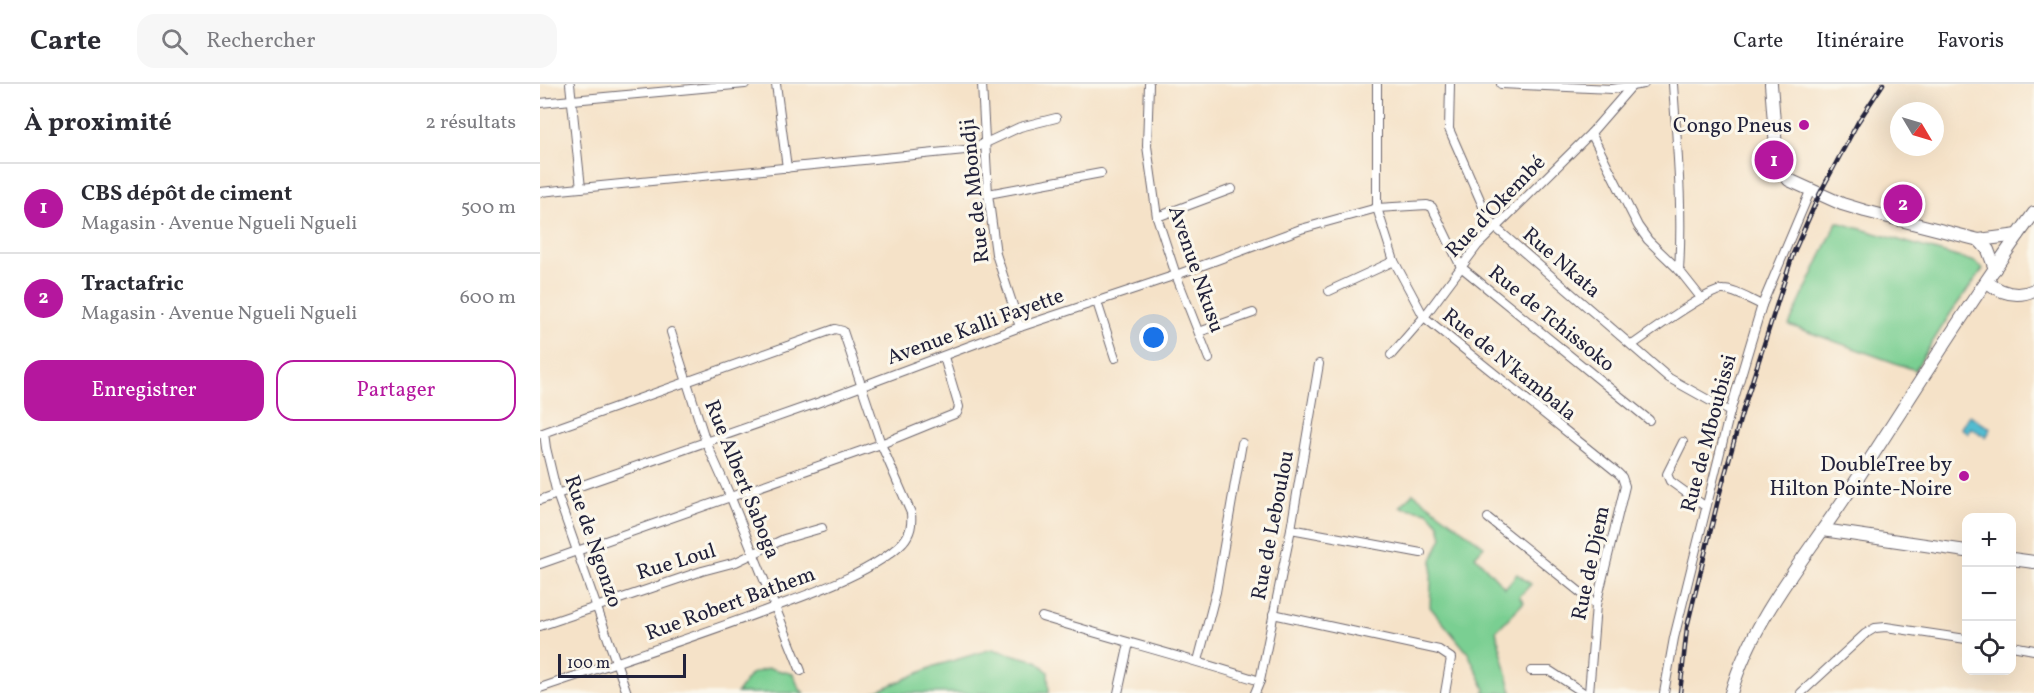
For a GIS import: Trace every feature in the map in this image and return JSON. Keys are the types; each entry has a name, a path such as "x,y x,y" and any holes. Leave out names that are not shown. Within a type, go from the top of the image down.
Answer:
{"main road":[{"path":"1771,84 1777,161 1789,180 1842,204 1979,240 2018,235"},
{"path":"1731,693 1738,667 1750,642 1974,299 2034,213"},
{"path":"1979,240 1988,250 1995,269"},
{"path":"1988,282 2011,294 2033,292"},
{"path":"1974,299 1988,293 2002,291"},
{"path":"1823,531 1962,550"},
{"path":"2016,560 2034,562"}],"street":[{"path":"570,84 580,189"},
{"path":"540,103 745,84"},
{"path":"776,84 787,168"},
{"name":"Rue de Mbondji","path":"982,84 988,194 996,254 1020,327"},
{"name":"Avenue Nkusu","path":"1149,84 1147,146 1157,217 1176,275 1209,358"},
{"name":"Rue de N'kambala","path":"1377,84 1377,208 1394,261 1424,317 1622,477"},
{"name":"Rue Nkata","path":"1450,84 1449,129 1489,220 1669,378 1730,411"},
{"path":"1502,84 1602,89 1644,84"},
{"path":"1673,84 1681,245 1679,270"},
{"name":"Rue d'Okembé","path":"1391,355 1424,317 1477,246 1592,133 1631,87"},
{"path":"540,192 965,150 1020,127 1056,118"},
{"path":"1592,133 1638,226 1648,240 1679,270 1702,299"},
{"path":"988,194 1101,173"},
{"path":"1157,217 1232,189"},
{"name":"Rue de Mboubissi","path":"1664,693 1674,638 1730,411 1762,305 1811,189"},
{"name":"Avenue Kalli Fayette","path":"540,500 861,387 1020,327 1176,275 1301,229 1377,208 1427,205"},
{"name":"Rue de Tchissoko","path":"1427,205 1436,211 1461,267 1649,420"},
{"path":"1329,291 1394,261"},
{"path":"1632,345 1702,299 1723,290 1762,305"},
{"path":"1097,302 1115,358"},
{"path":"1199,332 1253,313"},
{"name":"Rue Robert Bathem","path":"540,688 775,607 844,579 892,551 903,542 912,524 911,513 881,444 843,331 835,329 686,383"},
{"name":"Rue Albert Saboga","path":"671,332 706,442 801,671"},
{"path":"540,564 881,444 958,412 959,407 944,357"},
{"name":"Rue de Leboulou","path":"1255,693 1260,681 1291,529 1319,364"},
{"path":"542,433 686,383"},
{"name":"Rue de Ngonzo","path":"542,433 557,494 627,693"},
{"path":"1683,442 1667,477 1706,507"},
{"path":"1198,661 1216,592 1242,444"},
{"name":"Rue de Djem","path":"1589,693 1596,605 1625,486 1622,477"},
{"path":"1488,518 1596,605"},
{"name":"Rue Loul","path":"540,626 702,571 736,562 784,539 822,528"},
{"path":"1291,529 1421,553"},
{"path":"1273,614 1439,650 1451,658 1445,693"},
{"path":"1042,616 1260,681"},
{"path":"1801,693 1865,634 1875,628 1886,627 1962,638"},
{"path":"1118,693 1129,643"},
{"path":"2016,647 2034,650"},
{"path":"1531,671 1550,671 1584,693"}],"green space":[{"path":"1837,222 1975,262 1983,269 1952,311 1915,370 1789,325"},
{"path":"1413,493 1484,546 1475,556 1505,588 1517,574 1531,584 1519,597 1524,602 1496,631 1512,693 1484,693 1485,689 1468,653 1430,607 1432,560 1442,537 1439,524 1428,512 1400,507"},
{"path":"992,649 1037,661 1048,672 1049,693 873,693 935,666"},
{"path":"769,668 793,674 799,688 804,693 737,693 751,674"}],"water":[{"path":"1969,415 1991,429 1986,437 1971,428 1968,433 1961,428"}],"railway":[{"path":"1680,693 1687,627 1719,496 1741,416 1793,254 1820,193 1858,122 1883,84"}],"place":[{"name":"Congo Pneus","path":"1804,125"},
{"name":"CBS dépôt de ciment","path":"1774,160"},
{"name":"Tractafric","path":"1903,204"},
{"name":"DoubleTree by Hilton Pointe-Noire","path":"1964,476"}]}
